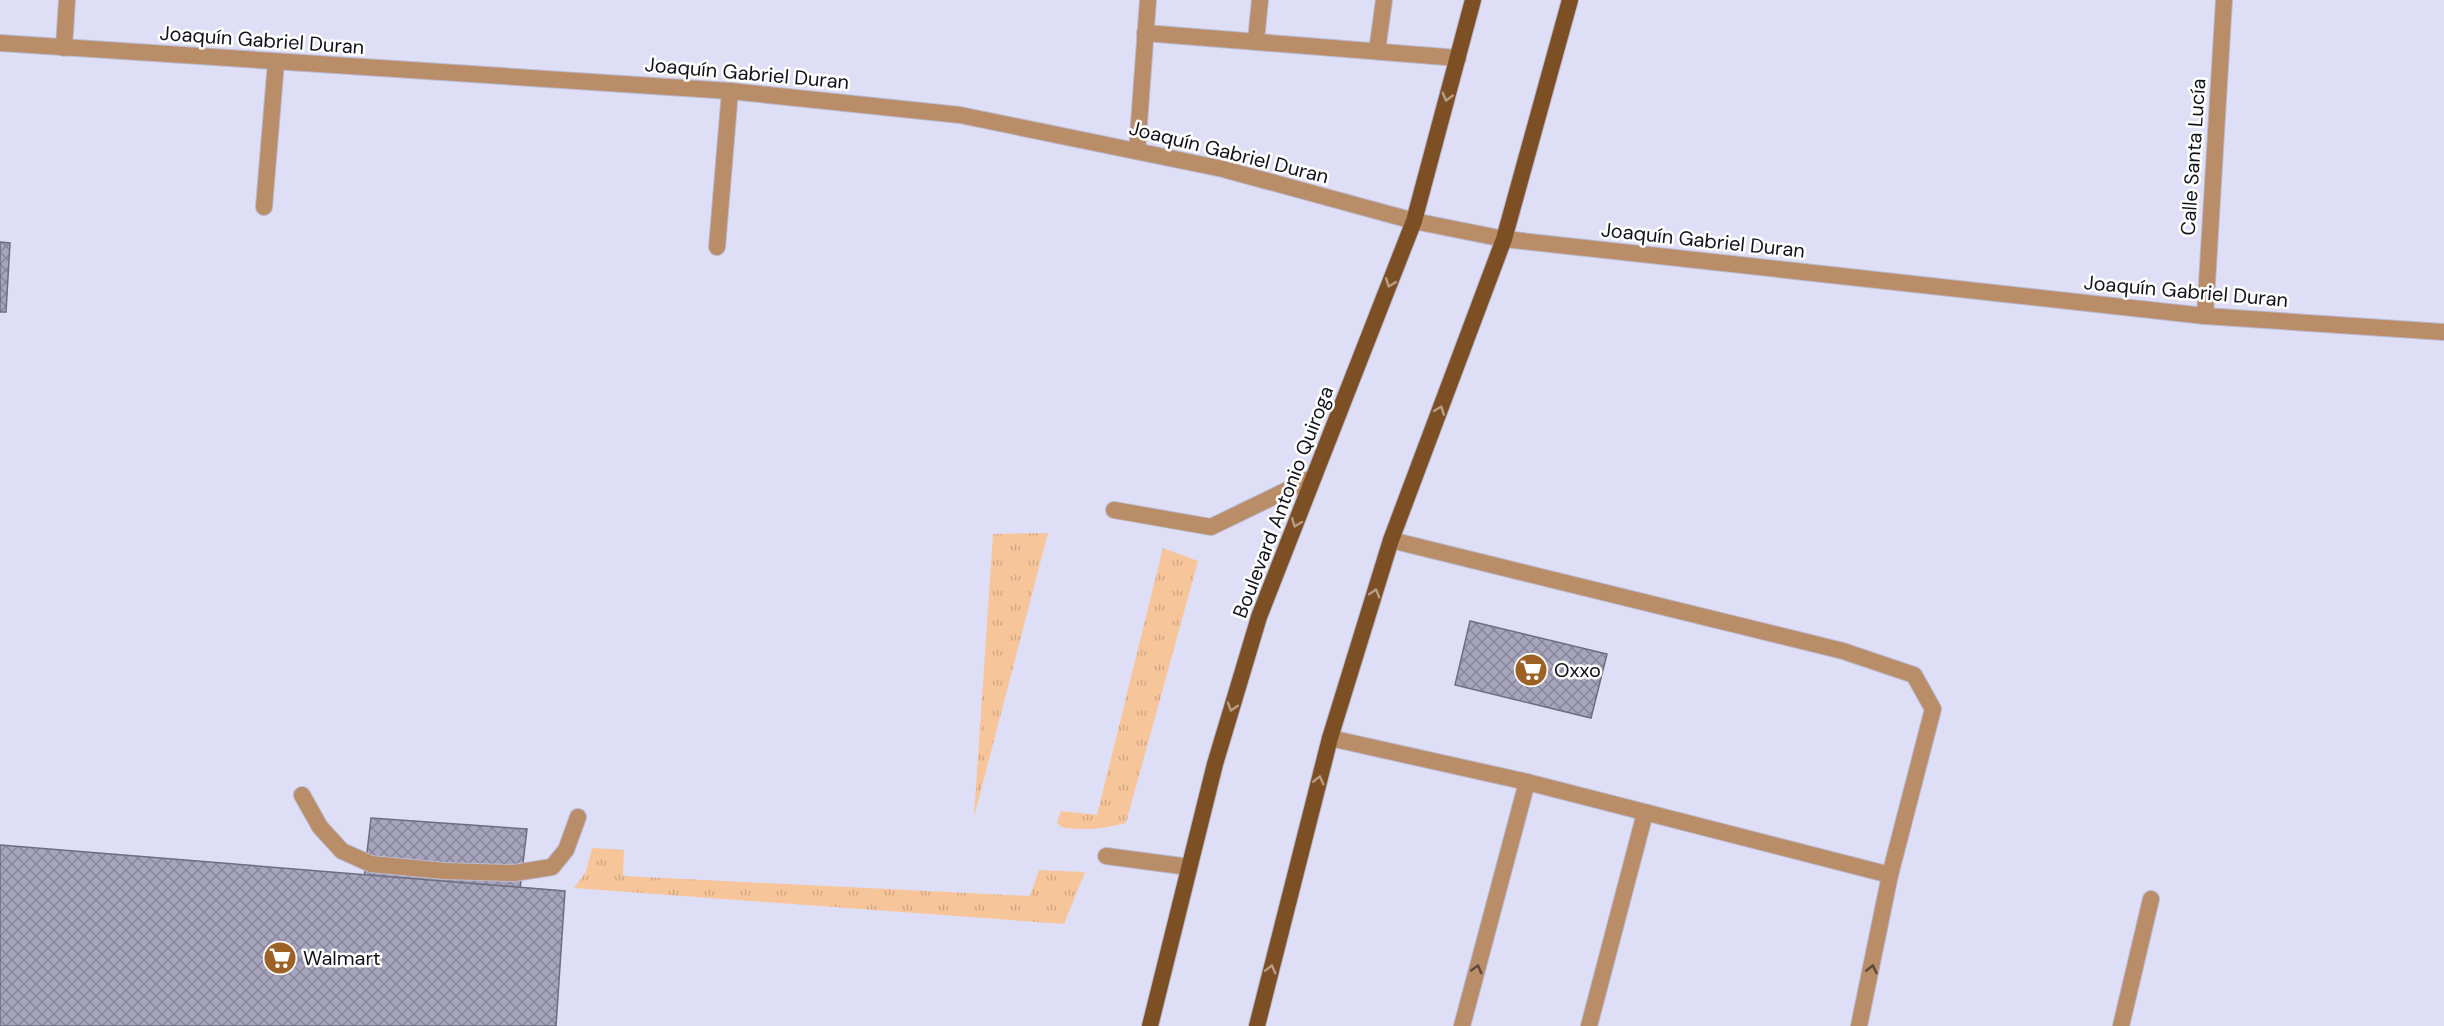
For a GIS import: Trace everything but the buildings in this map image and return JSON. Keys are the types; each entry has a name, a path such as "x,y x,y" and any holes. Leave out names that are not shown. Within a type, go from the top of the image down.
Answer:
{"main road":[{"name":"Boulevard Antonio Quiroga","path":"1150,1026 1215,764 1259,617 1414,222 1473,0"},
{"path":"1257,1026 1330,738 1392,540 1504,239 1570,0"}],"street":[{"path":"64,48 67,0"},
{"path":"1137,151 1148,0"},
{"path":"1256,40 1260,0"},
{"path":"1377,51 1384,0"},
{"name":"Calle Santa Lucía","path":"2205,316 2224,0"},
{"path":"1145,33 1256,40 1458,58"},
{"name":"Joaquín Gabriel Duran","path":"0,43 730,91 960,115 1223,169 1414,222 1504,239 2205,316 2444,332"},
{"path":"264,207 276,62"},
{"path":"717,248 730,91"},
{"path":"1114,510 1211,527 1314,477"},
{"path":"1392,540 1843,651 1914,675 1933,709 1890,875 1859,1026"},
{"path":"1330,738 1527,782 1890,875"},
{"path":"1462,1026 1527,782"},
{"path":"302,795 320,827 342,851 371,864 445,871 514,873 552,867 566,850 578,817"},
{"path":"1589,1026 1646,813"},
{"path":"1106,856 1189,867"},
{"path":"2121,1026 2151,899"}],"green space":[{"path":"1048,533 974,817 993,534"},
{"path":"1163,548 1198,561 1126,823 1094,829 1061,827 1057,822 1061,811 1097,815"},
{"path":"592,848 624,850 623,876 1030,896 1039,870 1085,872 1064,924 574,888 586,872"}],"place":[{"name":"Oxxo","path":"1531,670"},
{"name":"Walmart","path":"280,958"}]}
